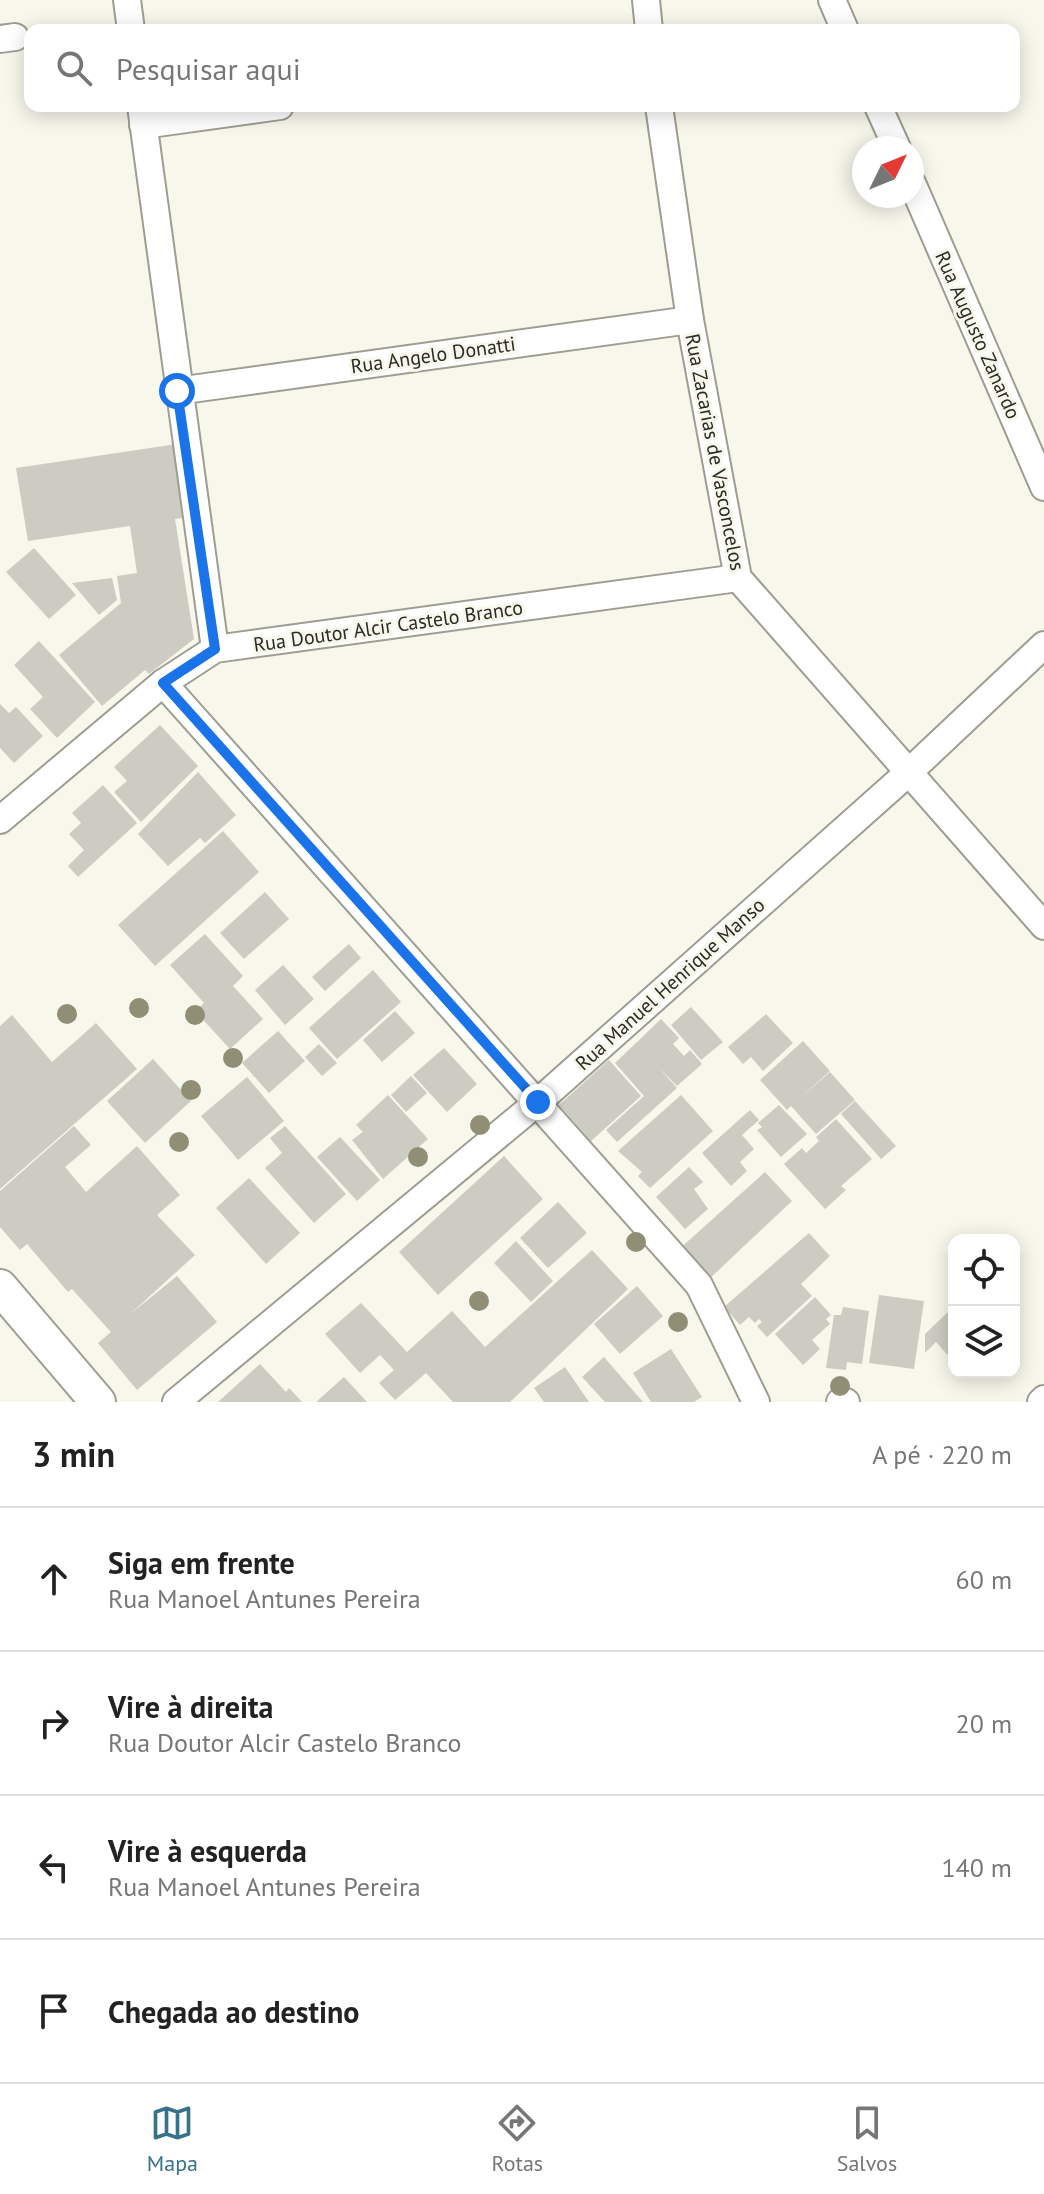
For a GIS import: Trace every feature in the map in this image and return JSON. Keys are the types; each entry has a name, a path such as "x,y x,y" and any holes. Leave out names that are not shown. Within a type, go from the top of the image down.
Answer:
{"main road":[{"path":"0,1287 98,1402"}],"street":[{"path":"127,0 130,24"},
{"path":"832,0 842,24"},
{"path":"647,1 649,24"},
{"path":"197,112 142,116 177,391 215,649"},
{"name":"Rua Zacarias de Vasconcelos","path":"660,112 690,320 738,578 1044,926"},
{"path":"881,112 892,136"},
{"name":"Rua Augusto Zanardo","path":"923,208 1044,487"},
{"name":"Rua Angelo Donatti","path":"177,391 690,320"},
{"name":"Rua Doutor Alcir Castelo Branco","path":"0,820 163,683 215,649 738,578"},
{"name":"Rua Manuel Henrique Manso","path":"176,1402 538,1102 909,772 1044,645"},
{"path":"163,683 699,1285 756,1402"},
{"path":"840,1402 846,1402"}],"building":[{"path":"177,444 188,517 175,519 194,639 149,674 145,670 102,706 59,655 121,603 117,576 137,573 130,526 28,541 16,468"},
{"path":"34,548 76,595 49,619 6,572"},
{"path":"112,578 117,600 99,615 72,583"},
{"path":"39,641 95,702 57,738 30,709 43,697 14,665"},
{"path":"0,704 9,713 16,707 43,736 14,763 0,748"},
{"path":"160,725 198,766 141,822 114,792 127,781 114,767"},
{"path":"198,772 236,815 205,843 200,838 168,866 138,834"},
{"path":"103,785 137,823 78,877 68,866 84,850 69,834 81,823 72,813"},
{"path":"223,831 259,872 155,966 118,925"},
{"path":"265,892 289,919 244,959 220,933"},
{"path":"205,934 243,976 233,986 263,1019 230,1049 195,1011 204,1003 170,965"},
{"path":"349,944 361,958 325,991 312,977"},
{"path":"283,965 314,999 285,1025 255,990"},
{"path":"373,970 401,1002 337,1059 309,1028"},
{"path":"691,1007 723,1042 701,1060 671,1025"},
{"path":"395,1011 415,1033 382,1062 363,1040"},
{"path":"766,1014 793,1043 763,1071 751,1057 743,1064 728,1047"},
{"path":"12,1015 52,1062 96,1023 137,1069 0,1189 0,1026"},
{"path":"661,1019 679,1038 673,1044 684,1056 690,1050 702,1064 677,1086 659,1068 677,1088 617,1142 606,1130 644,1096 615,1063"},
{"path":"278,1031 305,1061 269,1093 242,1063"},
{"path":"803,1041 830,1071 797,1101 830,1072 855,1100 816,1134 791,1106 787,1110 760,1080"},
{"path":"319,1044 337,1063 322,1076 305,1057"},
{"path":"444,1048 477,1084 447,1112 413,1075"},
{"path":"153,1059 191,1101 145,1143 107,1101"},
{"path":"609,1060 641,1096 591,1141 559,1105"},
{"path":"411,1076 427,1093 406,1112 391,1095"},
{"path":"247,1077 284,1121 238,1160 201,1116"},
{"path":"388,1095 428,1139 383,1179 352,1140 363,1132 356,1125"},
{"path":"681,1095 713,1131 650,1188 638,1176 642,1172 618,1151"},
{"path":"855,1101 896,1146 881,1159 841,1114"},
{"path":"779,1105 807,1134 781,1157 757,1130 762,1127 758,1123"},
{"path":"750,1110 759,1120 742,1135 754,1149 740,1162 747,1171 731,1186 702,1153"},
{"path":"836,1119 872,1159 841,1186 846,1190 825,1209 784,1164 802,1148 806,1153 819,1141 816,1137"},
{"path":"74,1126 91,1145 65,1167 86,1192 137,1146 180,1195 157,1215 195,1255 129,1315 177,1276 217,1322 137,1390 98,1343 111,1332 72,1289 68,1292 27,1244 20,1250 0,1227 0,1191"},
{"path":"285,1126 346,1194 314,1223 265,1168 282,1153 270,1138"},
{"path":"340,1137 380,1180 357,1201 317,1157"},
{"path":"504,1156 543,1199 438,1295 399,1252"},
{"path":"689,1167 703,1182 694,1189 708,1209 685,1229 656,1197"},
{"path":"765,1172 792,1201 706,1282 677,1251"},
{"path":"249,1178 300,1233 266,1264 216,1208"},
{"path":"558,1202 587,1233 548,1268 520,1238"},
{"path":"809,1233 830,1256 801,1284 812,1296 767,1337 757,1326 762,1322 759,1319 755,1323 749,1317 740,1325 724,1307"},
{"path":"516,1241 553,1281 531,1302 494,1263"},
{"path":"592,1250 628,1289 510,1402 453,1402 426,1373 395,1400 379,1383 394,1370 380,1355 360,1373 325,1334 361,1303 407,1352 452,1311 485,1347"},
{"path":"637,1286 663,1316 620,1354 594,1324"},
{"path":"879,1295 924,1301 914,1369 869,1363"},
{"path":"815,1297 831,1315 826,1319 830,1324 812,1340 820,1349 803,1365 775,1334"},
{"path":"843,1307 869,1311 862,1364 847,1362 846,1370 826,1368 834,1315 841,1315"},
{"path":"948,1312 948,1355 936,1342 925,1353 925,1334"},
{"path":"671,1349 702,1397 694,1402 651,1402 633,1373"},
{"path":"604,1357 643,1402 605,1402 582,1377"},
{"path":"260,1364 286,1392 289,1388 302,1402 218,1402"},
{"path":"565,1367 589,1402 544,1402 534,1388"},
{"path":"344,1377 367,1402 316,1402"}],"route":[{"path":"177,391 215,649 163,683 538,1102"}]}
